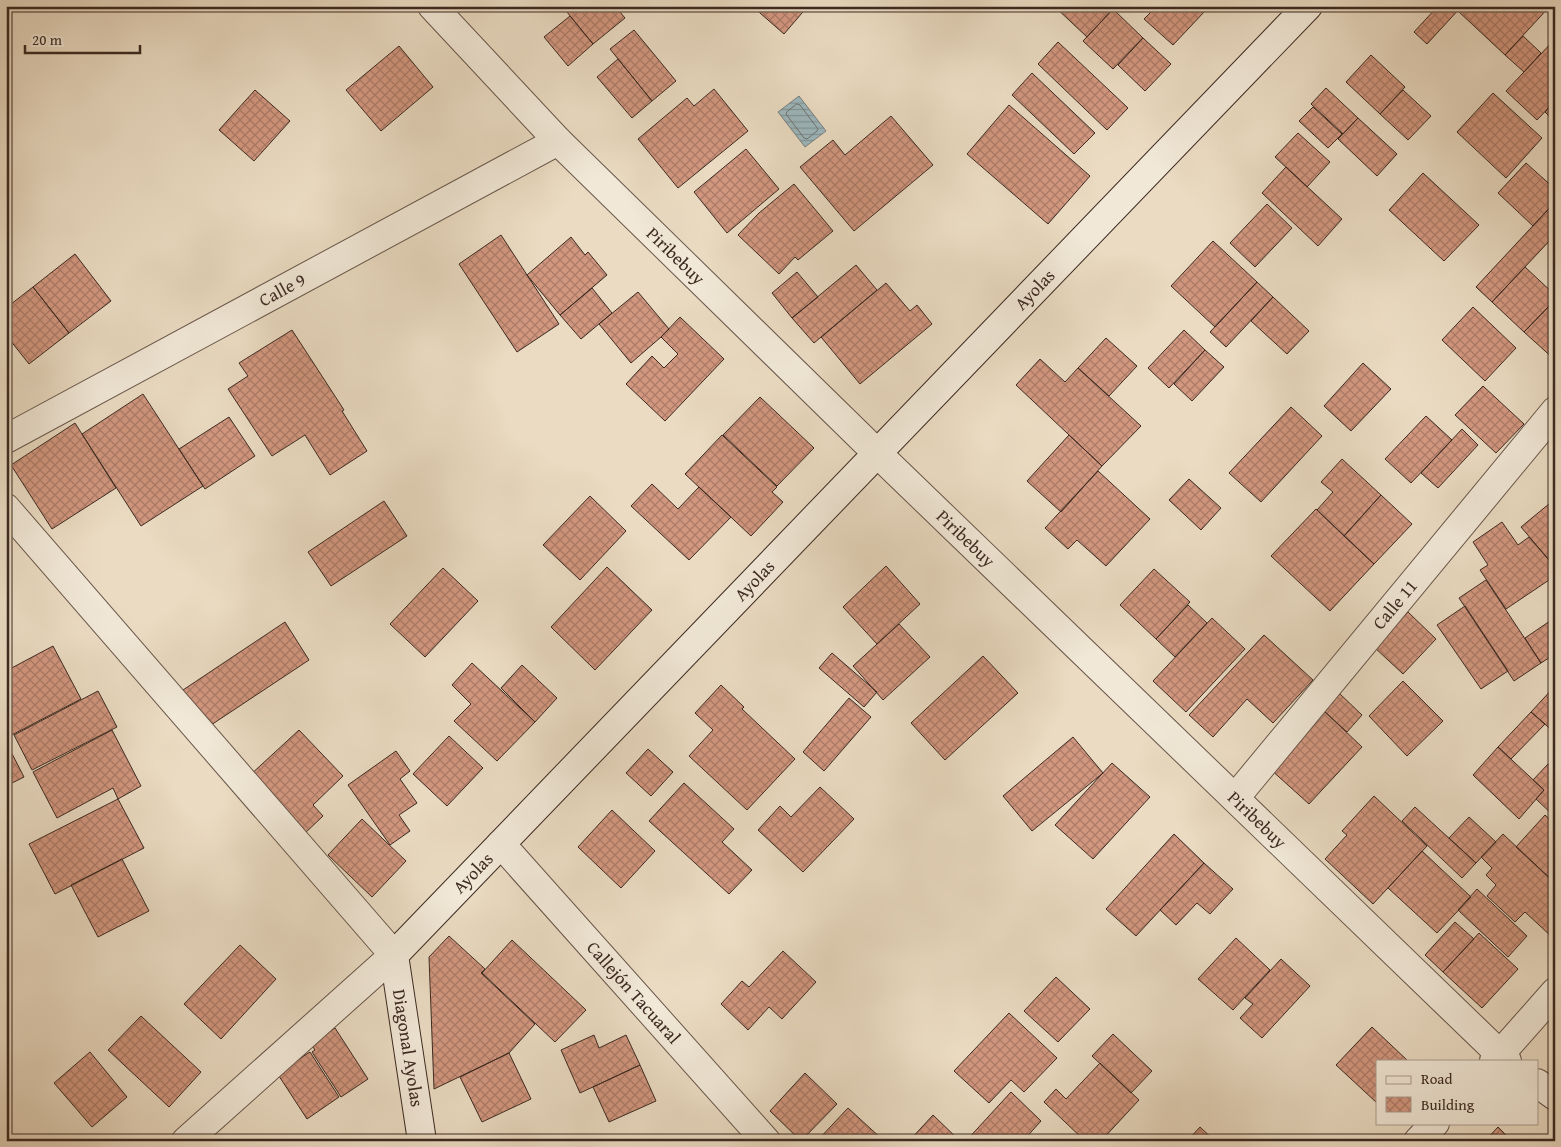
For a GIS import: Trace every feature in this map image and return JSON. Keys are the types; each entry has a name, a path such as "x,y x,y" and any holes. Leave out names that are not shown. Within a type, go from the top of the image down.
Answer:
{"street":[{"name":"Piribebuy","path":"432,6 558,141 878,454 1235,798 1500,1059"},
{"name":"Ayolas","path":"186,1141 394,955 1308,6"},
{"name":"Calle 9","path":"6,439 558,141"},
{"name":"Calle 11","path":"1235,798 1555,411"},
{"path":"6,508 394,955"},
{"name":"Callejón Tacuaral","path":"501,844 766,1141"},
{"name":"Diagonal Ayolas","path":"394,955 422,1141"},
{"path":"1500,1059 1555,992"},
{"path":"1538,1084 1555,1096"},
{"path":"1418,1141 1434,1124"}],"water":[{"path":"799,96 826,131 805,147 778,112"}],"building":[{"path":"562,6 615,6 625,18 593,44"},
{"path":"752,6 808,6 784,34"},
{"path":"1054,6 1110,6 1113,9 1087,37"},
{"path":"1147,6 1200,6 1205,11 1173,45 1144,19 1152,11"},
{"path":"1438,6 1462,6 1427,44 1414,32"},
{"path":"1462,6 1550,6 1505,55 1458,11"},
{"path":"1113,9 1143,38 1113,69 1083,41"},
{"path":"570,16 593,44 568,66 544,37"},
{"path":"634,30 676,81 652,101 610,49"},
{"path":"1523,36 1541,53 1524,72 1505,55"},
{"path":"1143,38 1171,64 1145,91 1118,65"},
{"path":"1555,39 1555,101 1537,120 1506,91"},
{"path":"1058,42 1128,108 1107,130 1038,64"},
{"path":"399,46 433,87 381,131 346,90"},
{"path":"1371,55 1405,87 1380,114 1346,82"},
{"path":"618,59 652,101 632,118 597,77"},
{"path":"1032,73 1095,133 1074,154 1012,95"},
{"path":"1326,88 1358,118 1343,134 1311,104"},
{"path":"714,89 748,131 678,188 638,139 687,98 694,106"},
{"path":"255,90 290,121 254,161 219,130"},
{"path":"1403,90 1431,116 1408,140 1380,114"},
{"path":"1493,93 1542,138 1506,178 1457,132"},
{"path":"1555,101 1555,122 1545,112"},
{"path":"1009,105 1090,176 1048,224 967,154"},
{"path":"1313,107 1342,134 1328,148 1299,121"},
{"path":"891,116 933,165 854,231 800,167 833,140 845,155"},
{"path":"1358,118 1397,154 1377,176 1338,139"},
{"path":"1298,133 1330,162 1307,187 1275,157"},
{"path":"746,149 779,189 727,233 694,192"},
{"path":"1526,163 1555,189 1555,202 1533,226 1498,193"},
{"path":"1286,167 1342,219 1318,246 1262,193"},
{"path":"1423,173 1479,225 1444,261 1389,210"},
{"path":"794,184 833,231 798,260 795,257 779,274 738,235 759,213"},
{"path":"1555,202 1555,235 1492,302 1476,287"},
{"path":"1267,204 1292,228 1255,267 1230,243"},
{"path":"501,235 559,324 517,352 459,264"},
{"path":"571,237 585,255 588,252 607,275 560,315 527,275"},
{"path":"1213,241 1257,282 1215,327 1171,286"},
{"path":"75,254 111,301 69,333 33,287"},
{"path":"856,265 877,290 814,343 792,318"},
{"path":"1525,267 1555,295 1555,300 1524,332 1492,302"},
{"path":"797,272 818,297 792,318 772,293"},
{"path":"1257,282 1273,297 1226,347 1210,332"},
{"path":"886,283 910,311 917,305 932,324 860,384 821,337"},
{"path":"33,287 69,333 29,364 6,335 6,308"},
{"path":"592,288 612,313 581,339 560,315"},
{"path":"638,292 669,329 631,363 599,324"},
{"path":"1273,297 1309,331 1287,354 1251,321"},
{"path":"1555,300 1555,360 1524,332"},
{"path":"1473,307 1516,348 1485,381 1442,340"},
{"path":"680,317 724,359 665,421 626,384 652,356 664,368 678,354 661,337"},
{"path":"292,330 344,410 342,411 367,451 330,475 305,435 272,456 228,389 248,376 239,363"},
{"path":"1184,330 1205,350 1169,388 1148,368"},
{"path":"1106,338 1137,366 1109,396 1078,368"},
{"path":"1205,350 1224,367 1192,401 1174,384"},
{"path":"1040,359 1065,382 1078,368 1141,426 1102,466 1016,385"},
{"path":"1363,363 1391,389 1351,431 1324,406"},
{"path":"1483,386 1524,424 1496,453 1455,415"},
{"path":"143,394 203,486 141,526 82,434"},
{"path":"760,397 814,448 777,486 723,435"},
{"path":"1291,407 1322,436 1261,502 1229,473"},
{"path":"1426,416 1452,440 1411,483 1385,459"},
{"path":"229,417 255,456 205,489 179,449"},
{"path":"75,423 116,488 52,529 11,465"},
{"path":"1462,429 1478,445 1438,488 1421,473"},
{"path":"722,435 777,487 772,492 783,502 751,536 685,474"},
{"path":"1069,435 1102,466 1061,512 1027,481"},
{"path":"1342,459 1381,495 1344,536 1317,510 1333,492 1321,482"},
{"path":"1098,471 1150,519 1106,566 1077,540 1068,549 1045,528"},
{"path":"1189,479 1221,508 1201,530 1169,500"},
{"path":"652,484 678,509 699,487 731,517 689,560 631,506"},
{"path":"1381,495 1412,524 1374,564 1344,536"},
{"path":"590,496 626,531 580,580 543,545"},
{"path":"1555,499 1555,567 1521,527"},
{"path":"384,501 407,536 331,586 308,552"},
{"path":"1316,509 1374,564 1330,611 1271,556"},
{"path":"1502,522 1518,545 1529,537 1555,567 1555,576 1506,609 1480,570 1488,565 1473,542"},
{"path":"886,566 920,604 877,644 843,607"},
{"path":"607,567 652,610 595,670 551,627"},
{"path":"443,568 478,601 425,657 390,624"},
{"path":"1154,569 1190,602 1156,639 1120,605"},
{"path":"1486,580 1541,663 1514,681 1459,598"},
{"path":"1188,605 1207,623 1175,657 1156,639"},
{"path":"1465,606 1508,671 1481,689 1437,625"},
{"path":"1408,612 1436,639 1403,674 1374,647"},
{"path":"1212,618 1245,649 1186,712 1153,681"},
{"path":"1550,621 1555,627 1555,654 1541,663 1525,638"},
{"path":"285,622 309,660 202,731 177,694"},
{"path":"899,624 930,657 883,700 853,666"},
{"path":"1264,635 1313,680 1273,723 1247,699 1213,737 1189,715"},
{"path":"53,646 81,699 6,738 6,671"},
{"path":"832,653 877,692 864,707 819,668"},
{"path":"983,656 1018,693 945,760 911,723"},
{"path":"472,663 535,722 497,761 454,721 471,704 452,685"},
{"path":"522,665 557,698 535,722 501,688"},
{"path":"1403,681 1443,721 1407,756 1369,716"},
{"path":"721,685 744,707 742,709 795,759 747,810 689,756 713,730 695,713"},
{"path":"1555,686 1555,733 1531,712"},
{"path":"98,691 117,727 32,770 14,735"},
{"path":"1339,693 1362,715 1347,732 1323,710"},
{"path":"849,698 871,717 824,771 803,752"},
{"path":"1323,710 1362,747 1309,804 1269,768"},
{"path":"1531,712 1545,724 1511,759 1498,747"},
{"path":"112,730 141,786 118,799 113,788 57,818 33,772"},
{"path":"299,730 343,776 313,805 323,816 303,835 248,777"},
{"path":"449,736 483,768 447,806 413,774"},
{"path":"1073,737 1103,773 1032,831 1003,796"},
{"path":"6,742 24,777 6,786"},
{"path":"1498,747 1544,790 1519,819 1473,775"},
{"path":"648,749 673,772 651,796 626,773"},
{"path":"396,751 410,771 400,779 417,803 399,815 410,831 390,845 348,785"},
{"path":"1112,763 1150,797 1093,859 1055,825"},
{"path":"1548,764 1555,770 1555,817 1536,799 1544,790 1533,780"},
{"path":"684,783 734,829 722,842 752,870 729,894 649,821"},
{"path":"820,787 854,819 803,872 758,830 780,806 791,817"},
{"path":"1374,796 1427,846 1373,904 1325,859 1347,835 1342,831"},
{"path":"118,799 144,848 55,894 29,844"},
{"path":"1415,807 1476,863 1462,878 1402,821"},
{"path":"612,810 655,851 621,888 578,847"},
{"path":"1545,815 1555,824 1555,883 1516,847"},
{"path":"1469,817 1496,842 1476,863 1449,838"},
{"path":"362,819 406,861 372,897 328,855"},
{"path":"1174,834 1204,863 1136,936 1106,909"},
{"path":"1503,834 1555,883 1555,934 1552,937 1525,912 1515,922 1487,896 1496,885 1486,875 1492,868 1481,857"},
{"path":"1422,851 1471,897 1437,933 1388,888"},
{"path":"122,859 149,911 98,937 71,885"},
{"path":"1204,863 1233,889 1210,914 1197,903 1176,925 1160,910"},
{"path":"1477,889 1527,936 1508,957 1458,910"},
{"path":"1455,922 1474,939 1443,972 1425,955"},
{"path":"1479,933 1518,969 1482,1008 1443,972"},
{"path":"449,936 485,969 481,973 535,1024 509,1053 434,1089 429,957"},
{"path":"1236,938 1270,970 1233,1010 1198,979"},
{"path":"512,940 586,1010 555,1042 482,973"},
{"path":"240,945 276,979 221,1039 184,1004"},
{"path":"783,951 816,982 782,1019 769,1007 748,1030 721,1004 742,981 749,987"},
{"path":"1281,959 1310,986 1262,1038 1240,1018 1253,1004 1245,998"},
{"path":"1056,977 1090,1009 1058,1042 1024,1011"},
{"path":"1009,1013 1057,1058 1024,1092 1011,1080 989,1103 954,1071"},
{"path":"141,1016 201,1072 169,1107 108,1050"},
{"path":"1372,1027 1407,1060 1376,1060 1376,1102 1336,1065"},
{"path":"335,1028 368,1079 341,1097 312,1052 315,1050 311,1044"},
{"path":"1113,1034 1152,1071 1131,1093 1092,1056"},
{"path":"594,1035 599,1048 626,1035 640,1065 580,1093 561,1050"},
{"path":"90,1052 127,1097 92,1127 54,1083"},
{"path":"310,1052 339,1097 307,1119 277,1073"},
{"path":"509,1053 531,1099 482,1122 460,1077"},
{"path":"1100,1063 1139,1100 1101,1141 1085,1141 1044,1102 1056,1089 1066,1099"},
{"path":"640,1065 656,1101 609,1122 593,1087"},
{"path":"805,1073 837,1104 801,1141 770,1111"},
{"path":"1011,1092 1041,1121 1023,1141 966,1141"},
{"path":"848,1108 883,1140 817,1141"},
{"path":"933,1115 960,1141 909,1141"},
{"path":"1200,1127 1215,1141 1187,1141"},
{"path":"1498,1127 1512,1141 1485,1141"}]}
